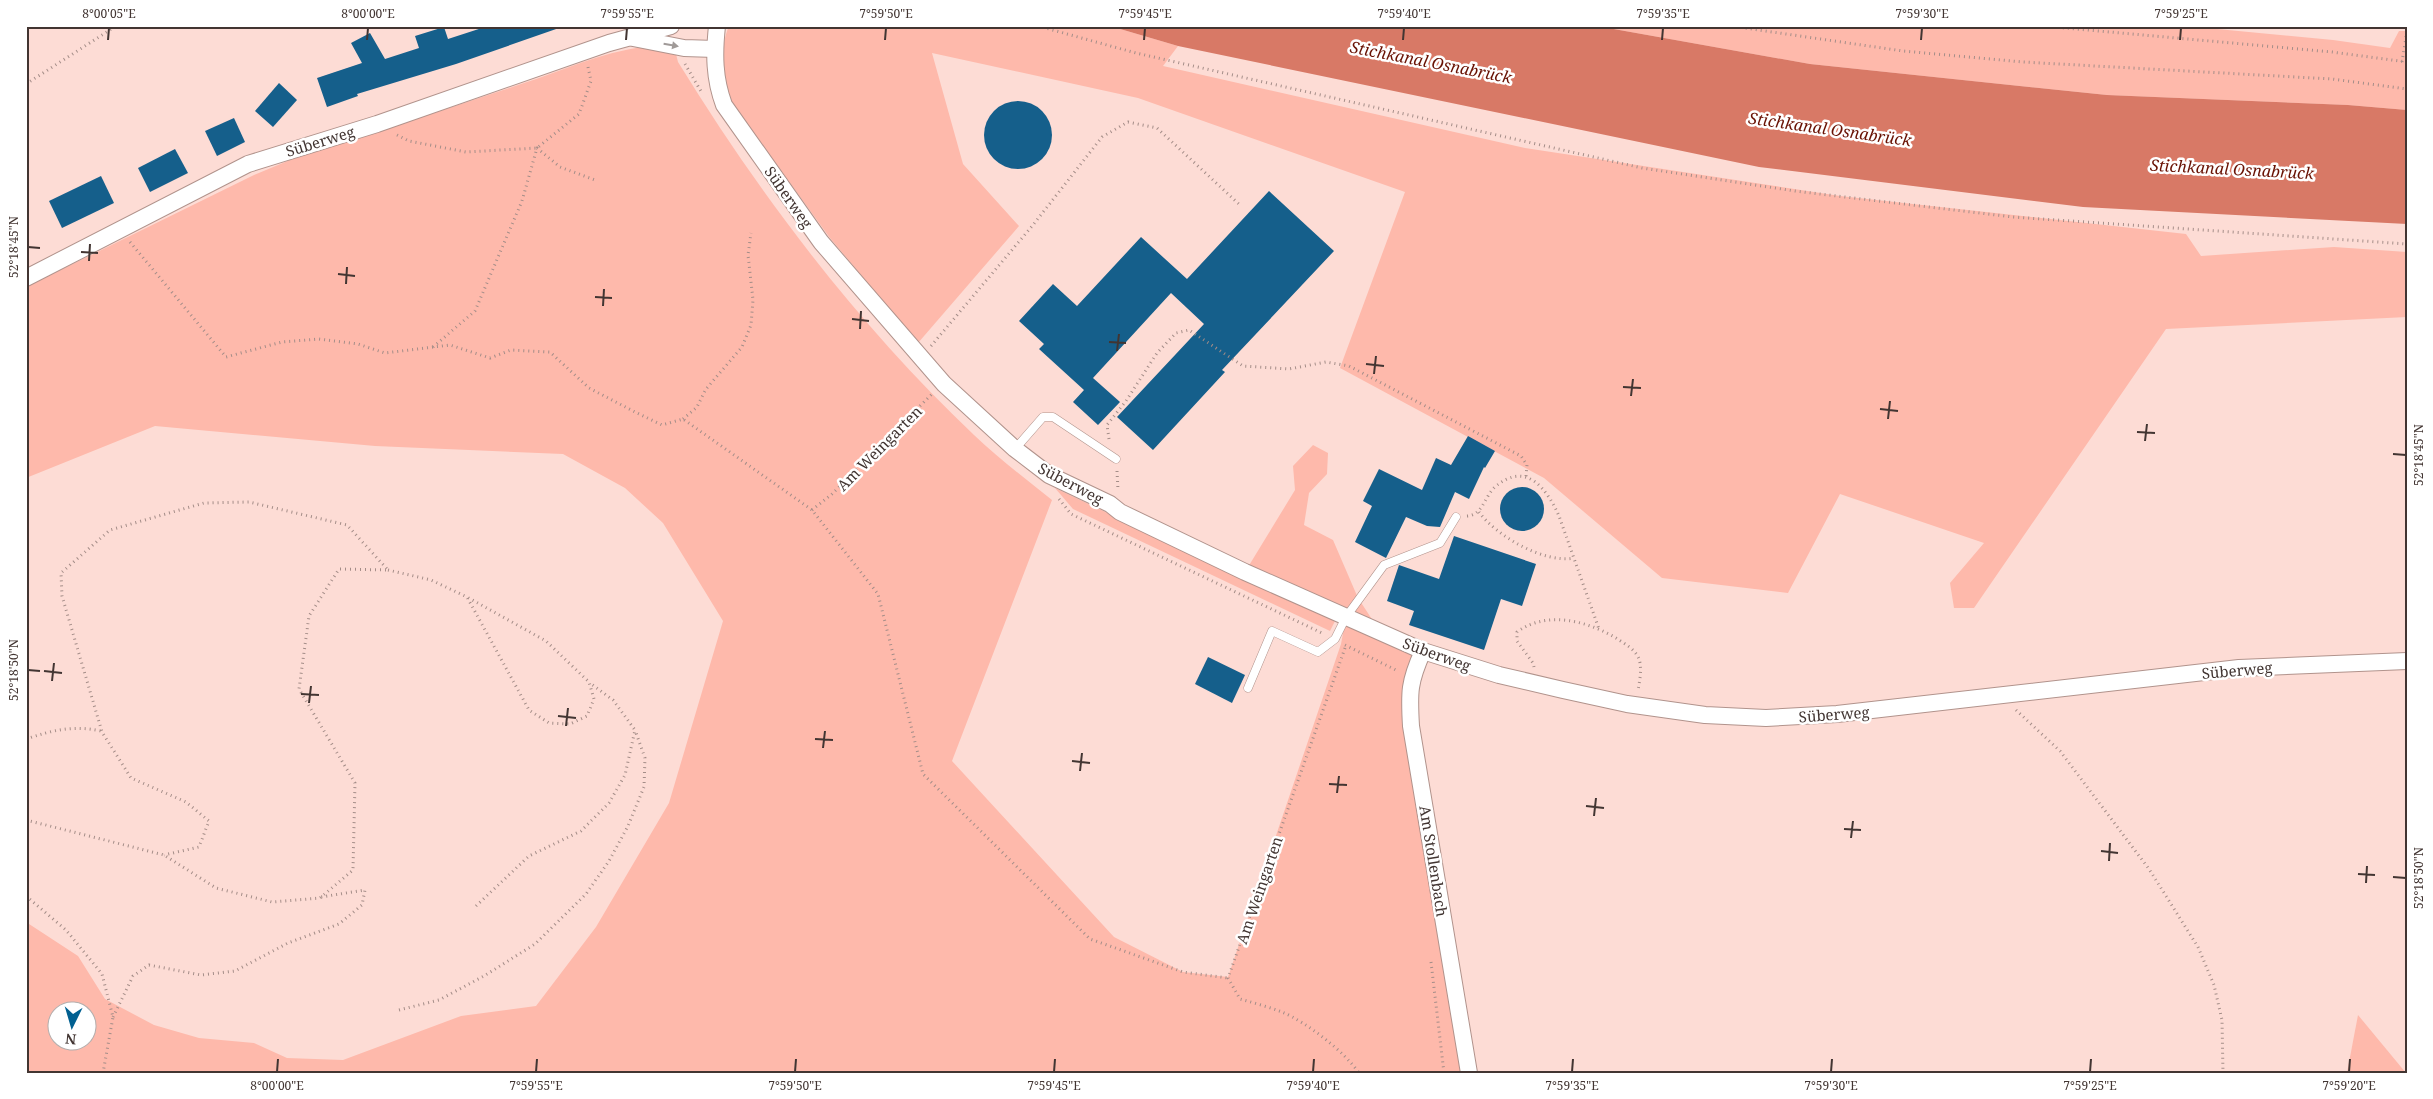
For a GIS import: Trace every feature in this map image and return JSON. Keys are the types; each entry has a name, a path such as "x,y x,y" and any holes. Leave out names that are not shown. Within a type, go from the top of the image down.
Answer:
{"street":[{"name":"Süberweg","path":"26,278 248,164 377,124 584,52 671,26"},
{"name":"Süberweg","path":"717,26 715,49 716,84 724,105 821,242 944,384 1014,449 1049,475 1110,504 1120,512 1423,651 1499,675 1636,705 1705,715 1766,718 1837,714 2004,697 2239,668 2407,661"},
{"name":"Süberweg","path":"628,38 684,48 715,49"},
{"name":"Am Stollenbach","path":"1423,651 1411,678 1411,726 1469,1073"}],"lane":[{"path":"1014,449 1042,417 1053,417 1116,459"},
{"path":"1248,688 1272,631 1318,652 1335,640 1346,617 1384,565 1440,543 1456,516"}],"path":[{"path":"26,84 116,26"},
{"path":"1038,26 1136,53 1642,168 1795,191 2013,217 2407,244"},
{"path":"1731,26 1903,51 2023,62 2332,79 2407,89"},
{"path":"2043,26 2332,52 2404,62 2406,31"},
{"path":"684,48 683,56 686,67 705,98"},
{"path":"433,347 475,311 522,201 537,148 579,114 592,81 584,52"},
{"path":"921,359 1033,224 1102,136 1128,122 1157,128 1241,206"},
{"path":"377,124 409,141 466,152 537,148 560,167 595,180"},
{"path":"121,230 226,357 282,342 319,339 358,344 385,353 450,345 490,358 511,350 550,352 589,388 662,425 683,419 697,407 706,390 742,347 751,326 753,300 748,255 751,233"},
{"path":"1120,512 1116,459 1107,434 1107,425 1126,401 1157,353 1176,333 1189,330 1243,366 1289,369 1326,362 1349,366 1521,456 1527,465 1526,477"},
{"name":"Am Weingarten","path":"812,510 832,494 944,384"},
{"path":"683,419 812,510 878,594 923,774 1090,939 1183,972 1228,978 1240,999 1283,1012 1308,1027 1353,1064 1359,1073"},
{"path":"1456,516 1472,516 1479,512 1495,487 1511,477 1526,477 1540,484 1551,498 1599,628"},
{"path":"1055,495 1071,514 1411,678"},
{"path":"164,855 199,847 209,821 186,802 131,778 102,732 62,596 61,573 110,530 204,502 249,502 348,525 388,570"},
{"path":"1479,512 1497,532 1513,540 1554,558 1562,560 1574,558"},
{"path":"320,898 354,870 355,782 298,689 309,616 339,569 388,570 431,580 466,597 546,641 589,682 613,700 635,730 645,758 644,787 628,826 609,861 586,894 536,944 439,1000 399,1010"},
{"path":"466,597 529,710 549,723 570,724 587,716 594,699 589,682"},
{"path":"1534,683 1533,663 1517,642 1517,632 1529,623 1553,620 1580,622 1599,628 1634,650 1639,659 1641,671 1636,705"},
{"name":"Am Weingarten","path":"1228,978 1346,645"},
{"path":"2004,697 2060,751 2149,869 2198,947 2214,985 2222,1020 2223,1073"},
{"path":"26,738 57,729 83,727 102,732"},
{"path":"476,906 529,856 581,831 609,803 625,774 635,730"},
{"path":"26,820 164,855 216,888 272,902 320,898 365,890 362,905 339,924 288,944 235,971 201,975 149,965 133,976 114,1017 103,1073"},
{"path":"26,896 66,930 102,974 114,1017"}],"shaded area":[{"path":"729,26 1110,26 1178,46 1163,66 1525,148 1840,196 2186,234 2201,256 2334,247 2407,252 2407,317 2166,329 1974,608 1954,608 1950,583 1984,543 1840,494 1788,593 1662,578 1544,478 1340,368 1405,192 1138,98 932,53 963,164 1019,226 918,343 830,238 731,102 725,84 723,64 724,44"},
{"path":"1597,26 2186,26 2333,40 2390,48 2399,31 2407,31 2407,110 2348,105 2107,95 1810,64"},
{"path":"644,47 676,54 678,62 743,162 778,211 852,305 891,350 974,435 1052,500 952,761 1114,937 1183,972 1228,977 1341,644 1346,617 1245,572 1295,490 1293,466 1313,445 1328,453 1327,474 1309,493 1304,525 1333,540 1358,598 1381,633 1423,651 1411,678 1469,1073 26,1073 26,922 78,956 105,999 154,1025 199,1038 254,1043 287,1058 343,1060 461,1016 536,1006 596,927 669,803 723,621 663,523 625,488 563,454 375,446 155,426 26,478 26,287 254,175 290,160 612,53"},
{"path":"1055,488 1335,621 1330,631 1073,509"},
{"path":"2358,1015 2406,1073 2347,1073"}],"water":[{"name":"Stichkanal Osnabrück","path":"1110,26 1597,26 1810,64 2107,95 2348,105 2407,110 2407,224 2083,207 1759,167 1178,46"}],"building":[{"path":"488,26 559,26 559,28 456,64 357,94 358,96 327,107 317,78 362,63 351,43 370,33 385,59 419,48 415,36 444,27 448,39"},
{"path":"279,83 297,100 273,127 255,111"},
{"path":"1018,101 1031,104 1042,111 1049,122 1052,135 1049,148 1042,159 1031,166 1018,169 1005,166 994,159 987,148 984,135 987,122 994,111 1005,104"},
{"path":"234,118 245,142 217,156 205,131"},
{"path":"175,149 188,173 150,192 138,168"},
{"path":"101,176 114,203 62,228 49,201"},
{"path":"1269,191 1334,251 1222,370 1225,372 1153,450 1117,417 1204,324 1171,293 1093,378 1120,402 1098,425 1073,402 1084,390 1039,349 1044,344 1019,321 1053,284 1077,306 1141,237 1187,279"},
{"path":"1468,436 1495,451 1484,467 1469,499 1455,492 1440,527 1427,526 1406,517 1386,558 1355,542 1372,506 1363,501 1379,469 1422,490 1436,458 1451,465"},
{"path":"1522,487 1534,491 1540,497 1544,509 1540,521 1534,527 1522,531 1510,527 1504,521 1500,509 1504,497 1510,491"},
{"path":"1454,536 1536,564 1522,606 1501,599 1484,650 1409,625 1414,611 1387,601 1399,565 1439,579"},
{"path":"1208,657 1245,675 1232,703 1195,684"}]}
